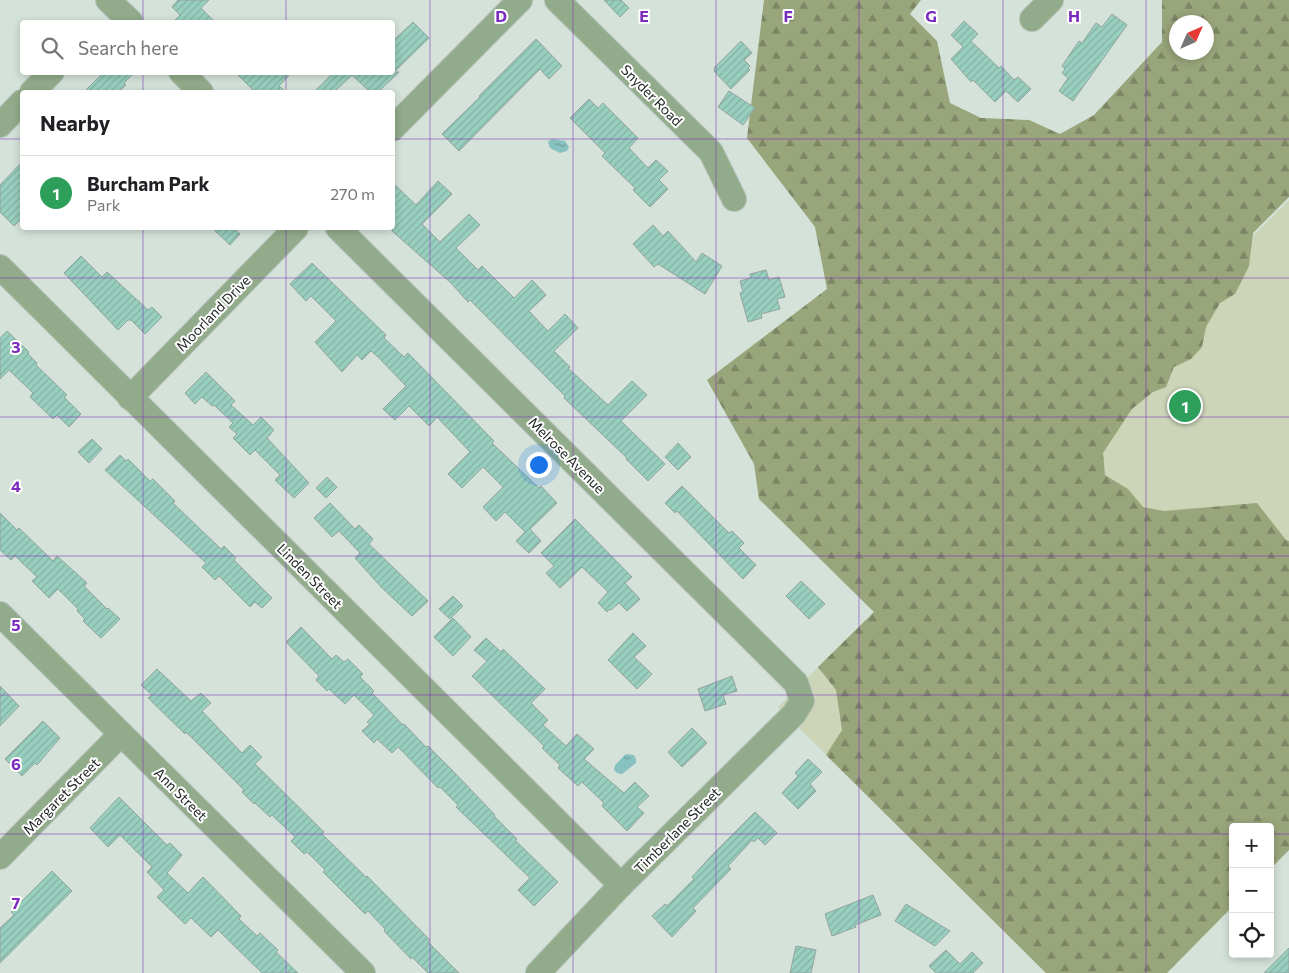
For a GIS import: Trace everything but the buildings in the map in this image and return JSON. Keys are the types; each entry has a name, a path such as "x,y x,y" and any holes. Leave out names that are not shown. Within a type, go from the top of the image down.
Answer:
{"street":[{"path":"395,126 520,0"},
{"name":"Snyder Road","path":"557,0 711,152 734,199"},
{"path":"1032,19 1051,0"},
{"path":"34,90 49,75"},
{"path":"183,75 198,90"},
{"path":"0,125 20,104"},
{"name":"Moorland Drive","path":"130,398 294,230"},
{"name":"Melrose Avenue","path":"340,230 796,683"},
{"name":"Linden Street","path":"0,267 621,885"},
{"name":"Ann Street","path":"0,614 363,973"},
{"name":"Timberlane Street","path":"538,973 621,885 794,714 802,701 796,683"},
{"name":"Margaret Street","path":"0,857 122,734"}],"green space":[{"path":"764,0 921,0 910,14 937,41 950,103 981,118 1029,120 1060,134 1094,115 1162,42 1162,0 1289,0 1289,197 1253,233 1249,266 1235,294 1220,303 1206,327 1202,347 1191,359 1174,367 1166,387 1153,392 1132,409 1103,453 1105,475 1128,489 1143,507 1164,511 1257,503 1286,540 1289,541 1289,850 1274,865 1274,823 1229,823 1229,910 1167,973 1046,973 826,755 842,730 836,690 818,667 874,612 759,499 754,464 707,380 827,289 815,227 747,138"},
{"path":"1289,200 1289,850 1274,865 1274,823 1229,823 1229,910 1167,973 1046,973 778,707"}],"water":[{"path":"552,139 565,141 569,147 567,151 560,153 550,148 548,142"},
{"path":"626,754 634,755 636,763 622,774 617,773 614,770 615,765"}],"place":[{"name":"Burcham Park","path":"1185,406"}]}
